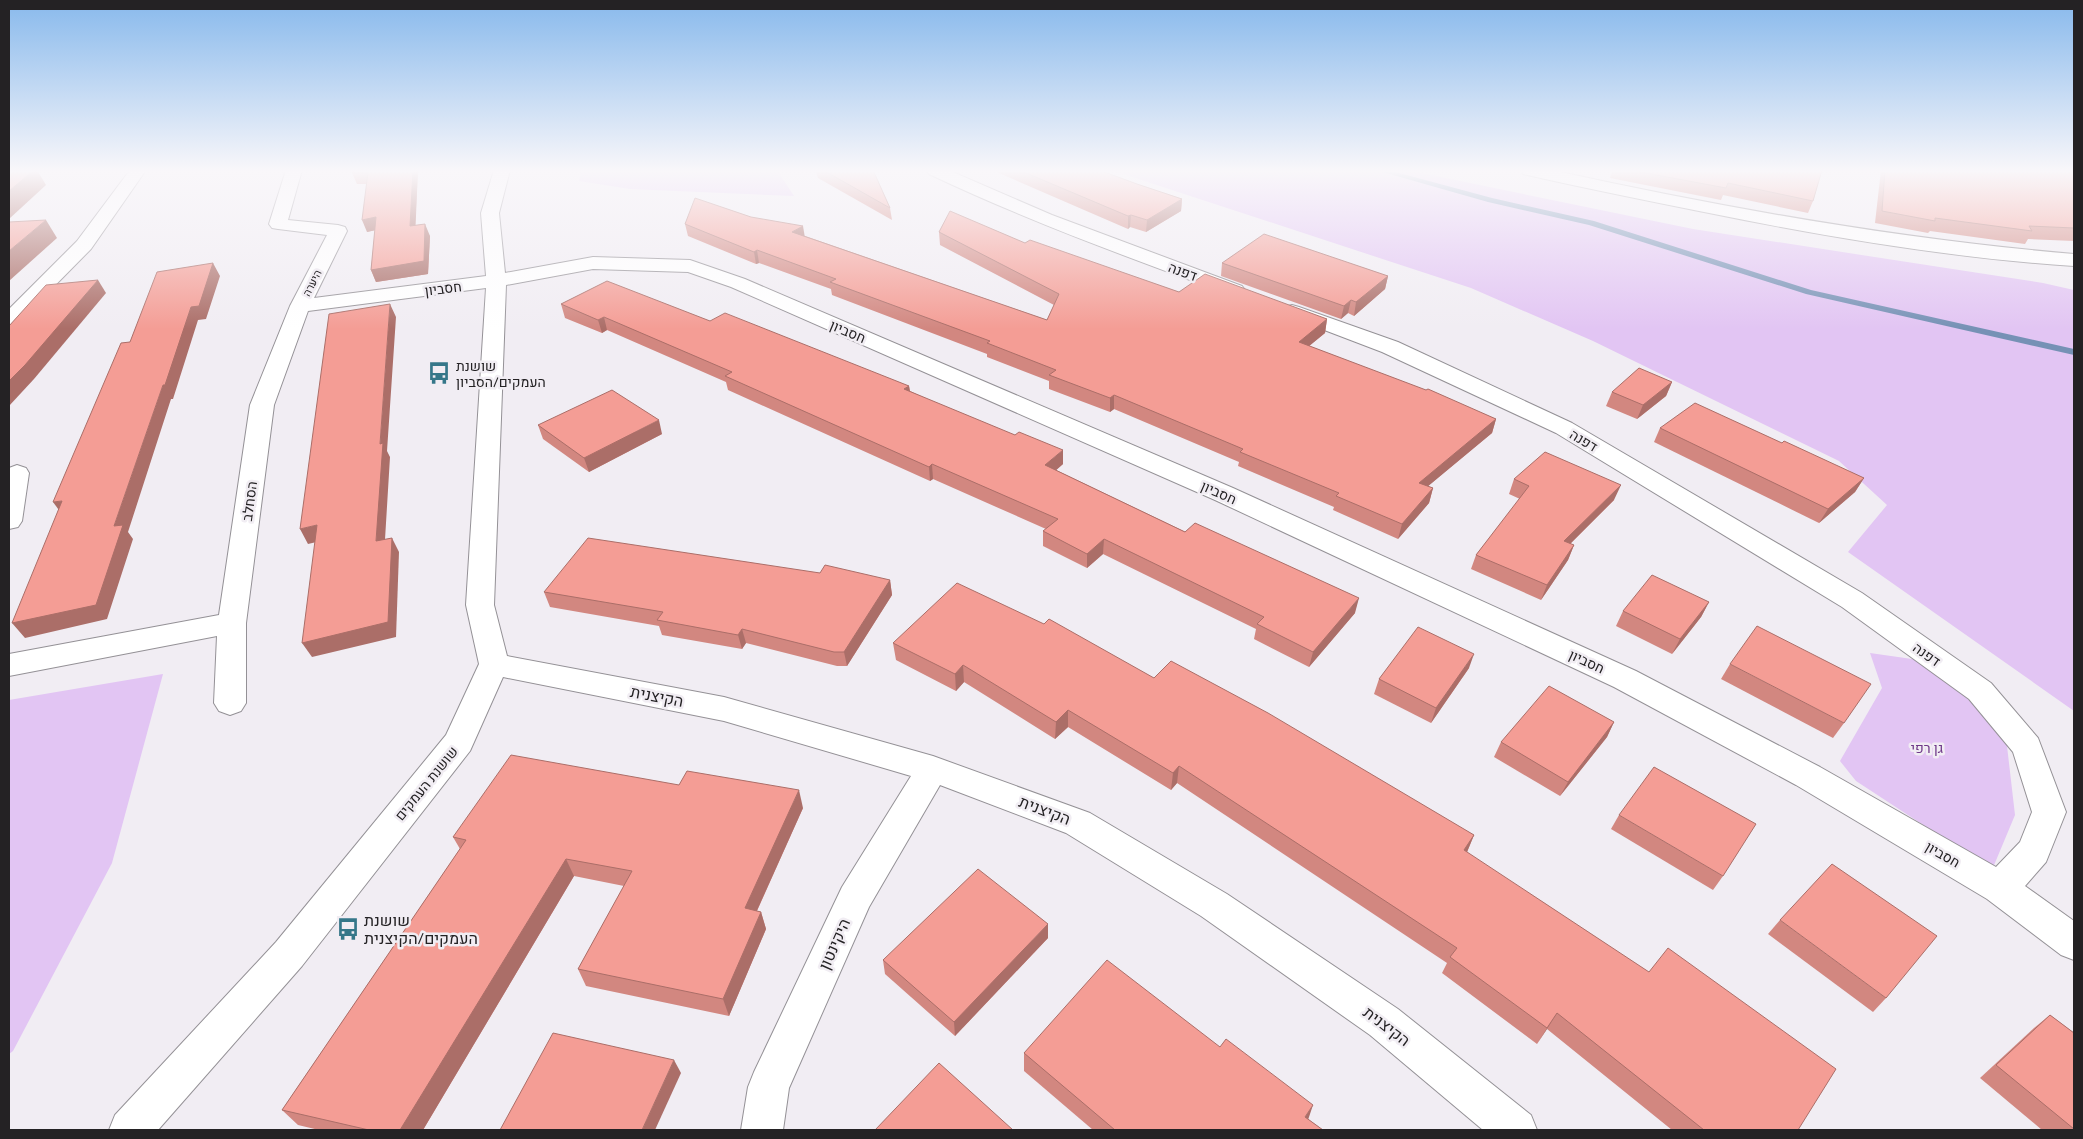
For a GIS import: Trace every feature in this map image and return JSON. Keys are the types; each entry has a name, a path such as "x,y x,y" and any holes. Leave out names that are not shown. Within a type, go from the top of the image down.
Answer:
{"street":[{"path":"9,321 84,245 100,223"},
{"name":"היערה","path":"278,223 338,231 300,306"},
{"path":"491,223 496,281 480,605 494,664"},
{"name":"דפנה","path":"1054,223 1390,347 1564,428 1852,600 1980,690 2027,747 2049,812 2034,851 2000,888"},
{"path":"1795,223 1879,237 2074,260"},
{"name":"חסביון","path":"300,306 496,281 593,263 690,266 738,283 1224,494 1625,679 1808,776 2000,888 2074,943"},
{"name":"הסחלב","path":"230,703 232,623 262,405 300,306"},
{"path":"9,521 18,472"},
{"path":"9,665 232,623"},
{"name":"הקיצנית","path":"494,664 724,709 933,769 1078,823 1214,905 1384,1022 1516,1130"},
{"name":"שושנת העמקים","path":"130,1130 289,954 459,742 494,664"},
{"name":"היקינטון","path":"762,1130 769,1087 855,898 933,769"}],"green space":[{"path":"1273,223 1665,223 2043,283 2074,290 2074,711 1848,552 1887,505 1839,461 1593,341 1471,288"},
{"name":"גן רפי","path":"1870,653 1926,661 2004,720 2015,815 1992,870 1856,781 1840,761 1882,688"},
{"path":"163,674 112,863 13,1051 9,1054 9,700"}],"building":[{"path":"9,223 42,223 9,251"},
{"path":"375,223 410,223 410,226 425,224 424,261 371,270"},
{"path":"787,223 803,226 792,232 1047,320 1059,294 939,232 944,223 978,223 1025,243 1030,240 1179,292 1205,274 1327,319 1299,342 1426,390 1428,389 1496,419 1419,483 1433,488 1402,524 1336,496 1339,493 1240,452 1243,449 1114,395 1110,398 1049,375 1056,370 987,343 990,341 830,282 836,279 757,250 754,252 685,224"},
{"path":"1973,223 2074,223 2074,228 2029,226 2032,231"},
{"path":"1264,234 1388,276 1356,302 1351,300 1344,306 1222,263"},
{"path":"213,263 199,306 191,307 114,526 123,525 96,605 12,623 62,501 53,502 121,343 130,342 157,272"},
{"path":"98,280 9,381 9,326 46,285"},
{"path":"607,281 710,321 725,313 909,386 904,389 1015,435 1019,432 1063,450 1045,465 1185,532 1195,523 1359,598 1313,652 1257,624 1264,617 1104,539 1087,554 1043,531 1058,519 932,464 929,467 725,376 732,372 604,317 598,320 561,304"},
{"path":"390,304 380,444 383,443 376,541 392,538 388,622 302,643 317,525 300,529 329,314"},
{"path":"1639,368 1672,382 1643,405 1612,392"},
{"path":"612,390 659,420 584,458 538,425"},
{"path":"1695,403 1864,478 1828,509 1660,428"},
{"path":"1545,452 1621,485 1564,541 1574,545 1547,585 1476,555 1529,486 1514,479"},
{"path":"588,538 820,573 825,565 890,580 844,652 834,652 742,629 738,635 657,620 663,612 544,592"},
{"path":"1652,575 1709,602 1680,639 1623,611"},
{"path":"957,583 1044,624 1049,619 1154,678 1171,661 1268,713 1474,835 1464,850 1649,972 1668,948 1836,1069 1798,1130 1704,1130 1557,1013 1547,1028 1450,957 1457,948 1179,766 1173,773 1068,710 1056,722 963,665 955,674 893,643"},
{"path":"1757,626 1871,684 1844,723 1730,664"},
{"path":"1418,627 1474,654 1436,708 1379,679"},
{"path":"1549,686 1614,722 1568,782 1501,742"},
{"path":"511,755 679,785 687,771 799,790 745,908 761,912 723,999 578,969 632,871 566,859 400,1130 369,1130 282,1110 466,840 453,837"},
{"path":"1654,767 1756,824 1723,876 1619,815"},
{"path":"1832,864 1937,936 1886,998 1780,920"},
{"path":"978,869 1048,924 954,1022 883,960"},
{"path":"1107,960 1220,1047 1226,1039 1313,1105 1305,1117 1323,1130 1115,1130 1024,1053"},
{"path":"2050,1015 2074,1033 2074,1129 1996,1065"},
{"path":"553,1033 674,1060 642,1130 500,1130"},
{"path":"939,1063 1013,1130 875,1130"}],"waterway":[{"path":"1591,223 1809,292 2074,352"}],"place":[{"name":"שושנת העמקים/הסביון","path":"439,373"},
{"name":"שושנת העמקים/הקיצנית","path":"348,929"}]}
